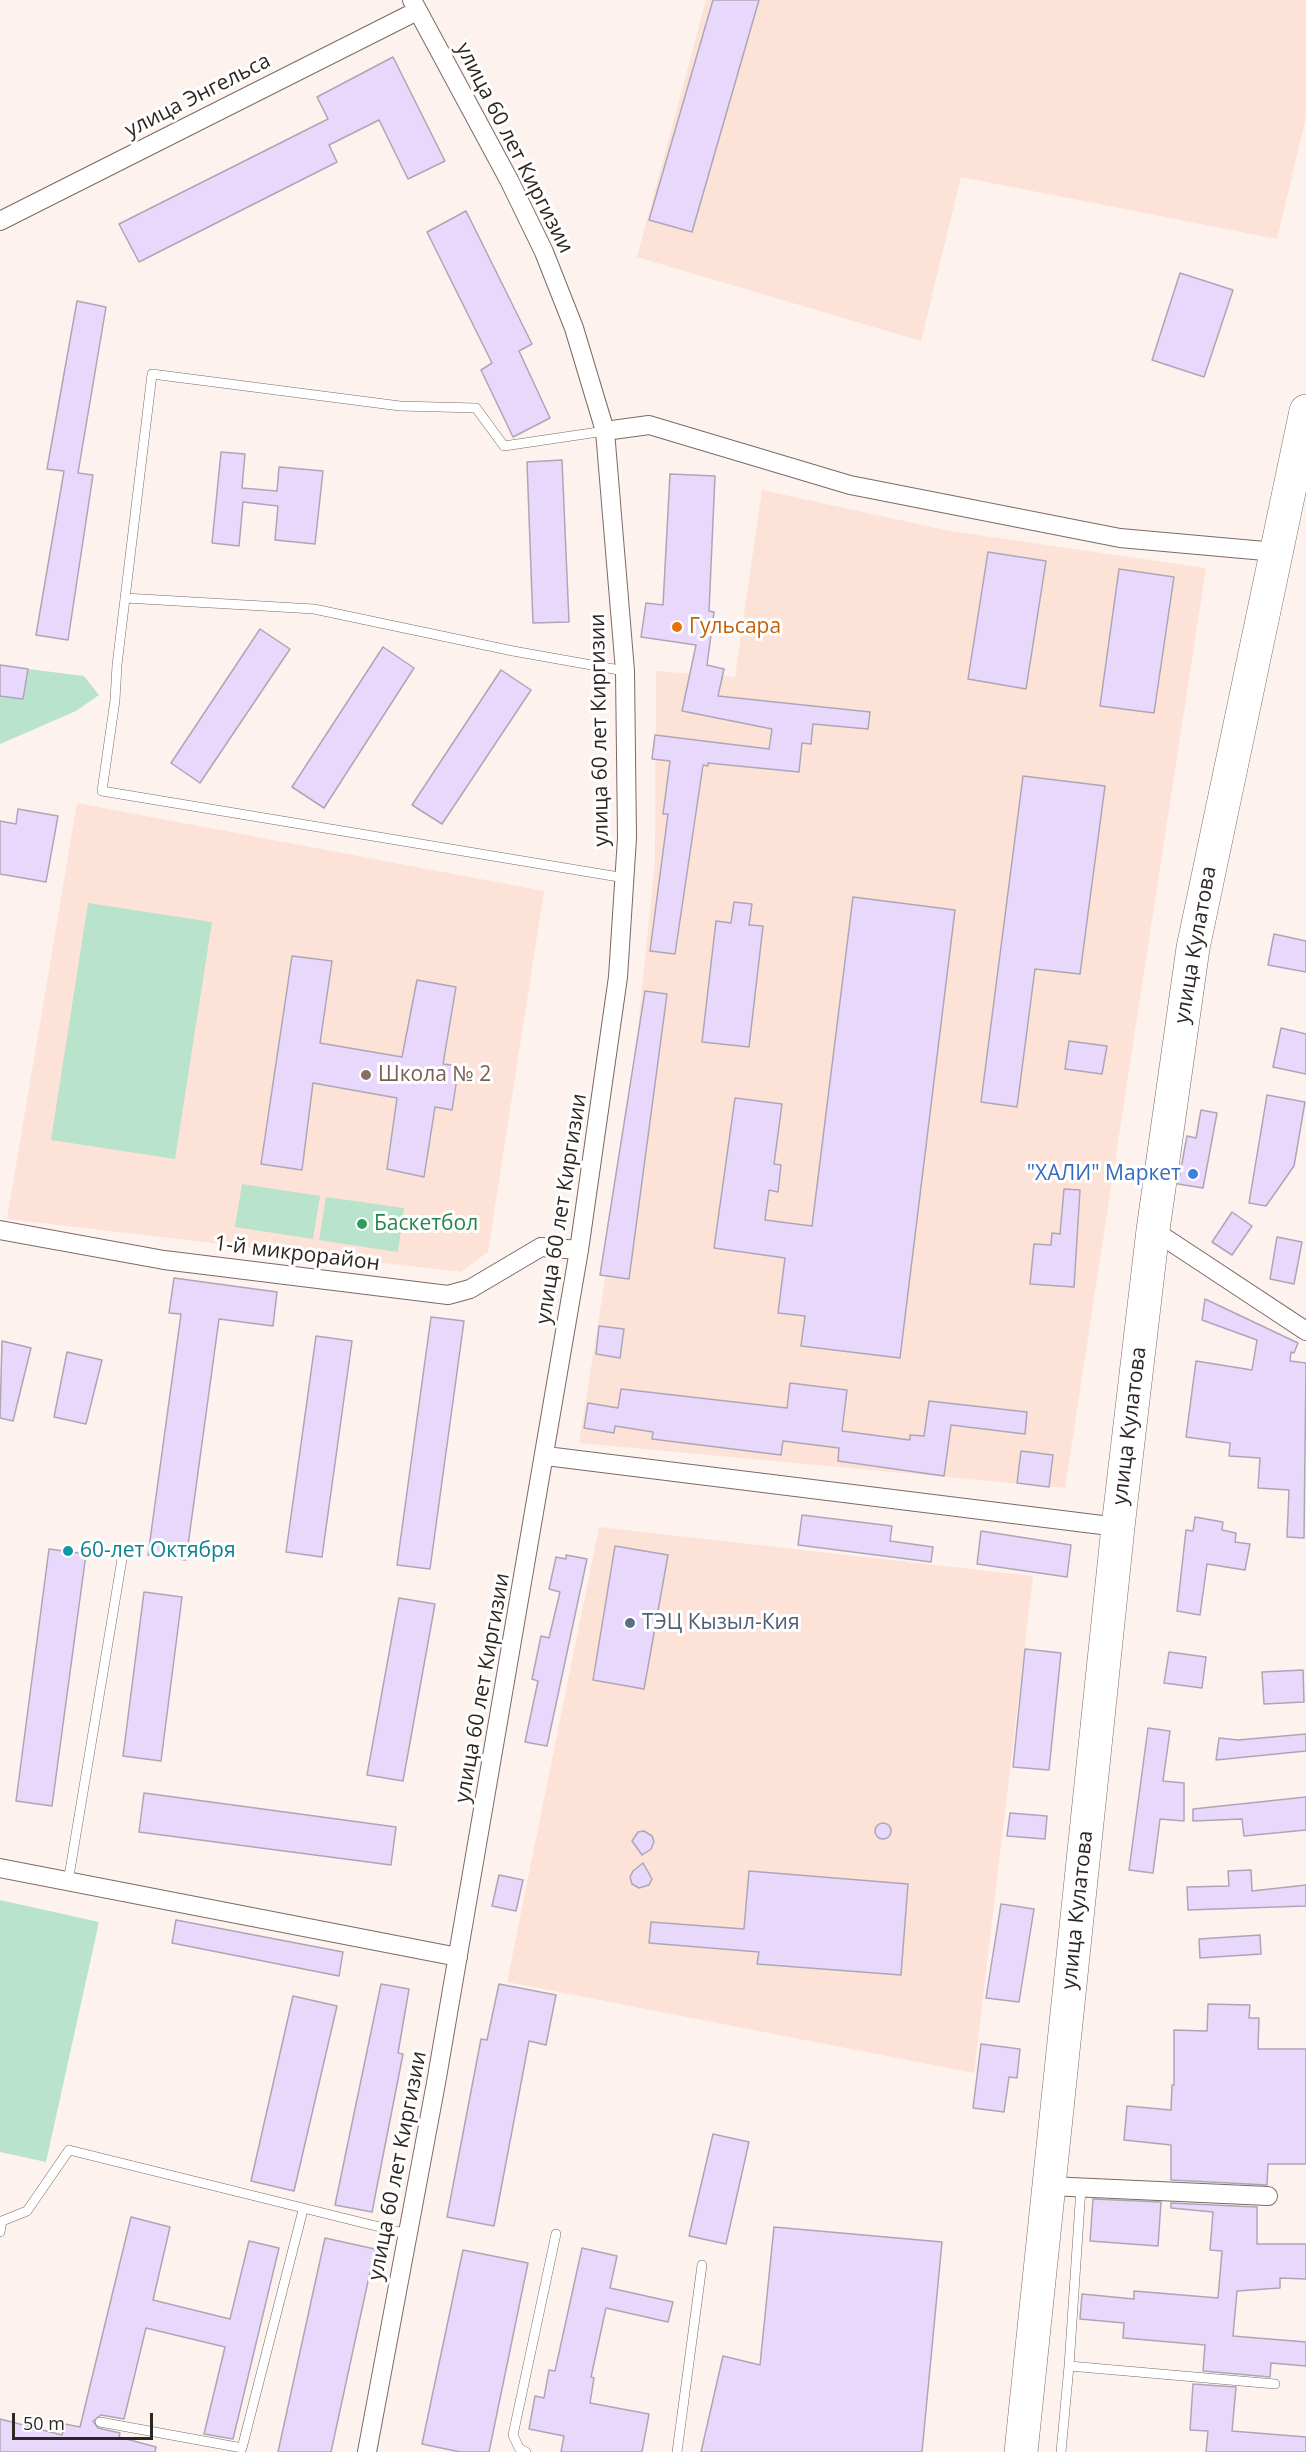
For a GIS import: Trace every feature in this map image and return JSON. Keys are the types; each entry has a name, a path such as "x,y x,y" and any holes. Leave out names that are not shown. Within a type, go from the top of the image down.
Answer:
{"highway":[{"name":"улица Кулатова","path":"1021,2452 1065,2187 1118,1527 1153,1230 1193,948 1306,411"}],"street":[{"name":"улица Энгельса","path":"0,221 415,5"},
{"name":"улица 60 лет Киргизии","path":"367,2452 458,1958 546,1456 614,1010 625,879 625,671 605,431 573,328 544,252 509,180 415,5"},
{"path":"605,431 650,425 850,485 1120,538 1276,552"},
{"name":"1-й микрорайон","path":"0,1230 164,1260 448,1294 470,1289 541,1247 579,1250"},
{"path":"1153,1230 1306,1331"},
{"path":"546,1456 1118,1527"},
{"path":"0,1868 458,1958"},
{"path":"1065,2187 1268,2196"}],"lane":[{"path":"605,431 504,446 476,408 400,406 152,374 115,700 102,791 625,879"},
{"path":"125,598 314,609 513,651 625,671"},
{"path":"68,1882 123,1559"},
{"path":"0,2232 2,2221 27,2211 69,2150 303,2210 408,2234"},
{"path":"1061,2452 1070,2367 1065,2187"},
{"path":"100,2422 242,2448 303,2210"},
{"path":"526,2452 519,2448 513,2434 556,2234"},
{"path":"676,2452 702,2265"},
{"path":"1070,2367 1275,2384"}],"shaded area":[{"path":"706,0 1306,0 1306,117 1277,239 961,177 921,341 637,257"},
{"path":"762,490 950,531 1206,568 1065,1488 579,1443 625,1153 655,862 656,671 735,677"},
{"path":"77,803 544,891 488,1252 461,1272 7,1219"},
{"path":"599,1527 1033,1576 974,2073 507,1982"}],"green space":[{"path":"28,669 84,676 99,695 76,711 0,744 0,696 23,699"},
{"path":"88,903 212,922 175,1159 51,1140"},
{"name":"Баскетбол","path":"242,1184 320,1196 313,1239 235,1227"},
{"name":"Баскетбол","path":"326,1197 404,1208 398,1252 319,1240"},
{"path":"0,1900 99,1922 46,2162 0,2152"}],"building":[{"path":"713,0 759,0 692,232 649,220"},
{"path":"393,57 445,161 408,179 379,120 329,145 337,162 139,262 119,224 328,119 317,97"},
{"path":"466,211 532,344 519,351 550,418 513,437 481,370 492,363 427,232"},
{"path":"1180,273 1233,290 1204,377 1152,360"},
{"path":"77,301 106,307 78,473 93,475 68,640 36,635 64,471 47,469"},
{"path":"221,452 245,454 242,488 277,491 279,467 323,471 315,544 275,540 278,506 243,502 239,546 212,543"},
{"path":"562,460 569,622 533,623 527,462"},
{"path":"670,474 715,476 709,611 714,612 707,665 724,669 718,696 870,712 868,729 813,724 811,744 802,743 799,772 708,763 708,766 703,765 675,954 650,951 668,814 663,814 670,761 652,759 655,735 769,749 772,729 682,711 696,645 641,637 646,603 663,605"},
{"path":"988,552 1046,561 1026,689 968,679"},
{"path":"1119,569 1174,577 1154,713 1100,706"},
{"path":"260,629 290,649 200,783 171,763"},
{"path":"383,647 414,668 324,808 292,787"},
{"path":"0,665 28,669 23,699 0,696"},
{"path":"501,670 531,690 442,824 412,805"},
{"path":"1023,776 1105,786 1080,974 1035,969 1017,1107 981,1102"},
{"path":"18,809 58,816 46,882 0,874 0,821 16,824"},
{"path":"853,897 955,910 900,1358 801,1346 805,1316 778,1313 785,1258 714,1248 735,1098 782,1104 774,1164 781,1165 778,1192 769,1190 765,1220 812,1226"},
{"path":"734,902 752,904 749,925 763,926 749,1047 702,1042 716,921 731,923"},
{"path":"1274,934 1306,941 1306,972 1268,965"},
{"name":"Школа № 2","path":"292,956 332,961 320,1043 402,1057 417,980 456,987 443,1064 459,1066 452,1110 435,1107 424,1177 387,1169 397,1098 313,1083 302,1170 261,1164"},
{"path":"645,991 667,994 629,1279 600,1275"},
{"path":"1281,1028 1306,1034 1306,1074 1273,1067"},
{"path":"1069,1041 1107,1046 1102,1074 1065,1069"},
{"path":"1267,1095 1305,1102 1294,1166 1266,1206 1249,1203"},
{"path":"1201,1110 1217,1113 1203,1188 1178,1184 1187,1136 1196,1138"},
{"path":"1064,1189 1080,1190 1074,1287 1030,1284 1034,1244 1051,1245 1052,1233 1060,1234"},
{"path":"1232,1212 1252,1226 1232,1255 1212,1242"},
{"path":"1277,1237 1302,1242 1294,1284 1270,1279"},
{"path":"174,1278 277,1292 273,1326 219,1319 186,1560 148,1555 181,1314 169,1313"},
{"path":"1205,1299 1298,1343 1294,1353 1291,1352 1290,1361 1306,1363 1304,1538 1287,1537 1289,1490 1258,1488 1260,1458 1229,1456 1230,1443 1186,1437 1196,1361 1252,1370 1257,1340 1202,1320"},
{"path":"431,1317 464,1321 430,1569 397,1565"},
{"path":"599,1326 624,1329 620,1358 596,1354"},
{"path":"316,1336 352,1341 322,1557 286,1552"},
{"path":"2,1341 31,1348 13,1421 0,1418"},
{"path":"67,1352 102,1360 86,1424 54,1417"},
{"path":"790,1383 847,1390 842,1431 910,1440 910,1435 924,1436 929,1401 1027,1412 1025,1434 951,1425 944,1476 838,1461 839,1448 783,1441 781,1455 652,1439 653,1432 615,1426 614,1433 584,1428 588,1403 618,1408 621,1389 787,1408"},
{"path":"1021,1451 1053,1455 1049,1487 1017,1483"},
{"path":"802,1515 892,1526 890,1541 933,1547 931,1562 798,1545"},
{"path":"1195,1517 1223,1522 1222,1530 1236,1533 1235,1542 1250,1544 1245,1570 1207,1564 1200,1615 1177,1611 1186,1530 1193,1531"},
{"path":"981,1531 1071,1545 1067,1577 977,1564"},
{"path":"615,1546 668,1555 644,1689 593,1680"},
{"path":"49,1549 86,1554 52,1806 16,1801"},
{"path":"566,1555 587,1559 547,1746 525,1742 538,1681 532,1679 541,1636 549,1638 560,1592 549,1589 556,1557 566,1559"},
{"path":"144,1592 182,1597 161,1761 123,1756"},
{"path":"399,1598 435,1604 403,1781 367,1775"},
{"path":"1025,1649 1061,1653 1049,1770 1013,1767"},
{"path":"1169,1652 1206,1657 1202,1688 1164,1683"},
{"path":"1303,1670 1304,1702 1264,1704 1262,1672"},
{"path":"1148,1728 1170,1731 1163,1781 1184,1783 1184,1821 1160,1819 1153,1873 1129,1870"},
{"path":"1306,1734 1306,1751 1216,1760 1219,1738 1238,1740"},
{"path":"144,1793 396,1827 391,1865 139,1832"},
{"path":"1306,1797 1306,1830 1244,1836 1242,1819 1193,1821 1193,1809"},
{"path":"1010,1813 1047,1816 1045,1839 1007,1836"},
{"path":"883,1823 889,1825 891,1831 889,1837 883,1839 877,1837 875,1831 877,1825"},
{"path":"644,1831 652,1836 654,1842 651,1849 642,1855 632,1841 638,1832"},
{"path":"643,1863 652,1879 649,1885 639,1888 632,1884 630,1877 633,1871"},
{"path":"1251,1870 1252,1891 1306,1885 1306,1906 1188,1910 1187,1887 1229,1886 1228,1871"},
{"path":"749,1871 908,1884 901,1975 757,1964 759,1952 649,1943 651,1922 744,1929"},
{"path":"499,1875 523,1880 516,1911 492,1906"},
{"path":"1001,1904 1034,1909 1019,2002 986,1998"},
{"path":"176,1920 343,1952 339,1976 172,1943"},
{"path":"1260,1935 1261,1954 1200,1958 1199,1939"},
{"path":"381,1984 409,1989 398,2053 403,2054 372,2212 335,2205"},
{"path":"499,1984 556,1995 546,2045 529,2041 494,2226 447,2217 481,2039 487,2040"},
{"path":"293,1996 337,2006 294,2191 251,2181"},
{"path":"1208,2004 1250,2005 1249,2018 1259,2018 1258,2049 1306,2049 1306,2164 1268,2164 1267,2185 1171,2180 1171,2145 1124,2140 1127,2106 1171,2110 1172,2085 1174,2085 1174,2030 1207,2031"},
{"path":"981,2044 1020,2049 1017,2078 1009,2077 1004,2112 973,2108"},
{"path":"713,2134 749,2142 726,2244 689,2236"},
{"path":"1093,2199 1161,2202 1158,2246 1090,2241"},
{"path":"1171,2203 1257,2207 1257,2244 1306,2244 1306,2279 1280,2278 1280,2288 1237,2291 1233,2336 1306,2342 1306,2366 1271,2363 1270,2377 1203,2371 1205,2345 1123,2338 1124,2323 1080,2319 1082,2294 1134,2299 1134,2291 1218,2298 1222,2251 1210,2250 1213,2212 1171,2208"},
{"path":"131,2217 170,2227 153,2300 230,2319 249,2241 279,2248 233,2439 204,2434 225,2347 146,2328 124,2419 101,2415 93,2421 98,2428 120,2433 119,2437 156,2447 155,2452 0,2452 0,2419 62,2435 65,2424 80,2427"},
{"path":"774,2227 942,2242 922,2452 701,2452 723,2356 760,2365"},
{"path":"325,2238 375,2249 331,2452 278,2452"},
{"path":"582,2248 617,2256 610,2288 673,2302 668,2322 606,2308 591,2377 594,2378 590,2403 649,2414 642,2452 561,2452 564,2436 529,2429 535,2396 544,2398 549,2370 555,2371"},
{"path":"463,2250 528,2263 489,2452 460,2452 422,2444"},
{"path":"1193,2384 1236,2387 1232,2431 1306,2437 1306,2452 1206,2452 1208,2431 1190,2430"}],"place":[{"name":"Гульсара","path":"677,627"},
{"name":"Школа № 2","path":"366,1075"},
{"name":"\"ХАЛИ\" Маркет","path":"1193,1174"},
{"name":"Баскетбол","path":"362,1224"},
{"name":"60-лет Октября","path":"68,1551"},
{"name":"ТЭЦ Кызыл-Кия","path":"630,1623"}]}
